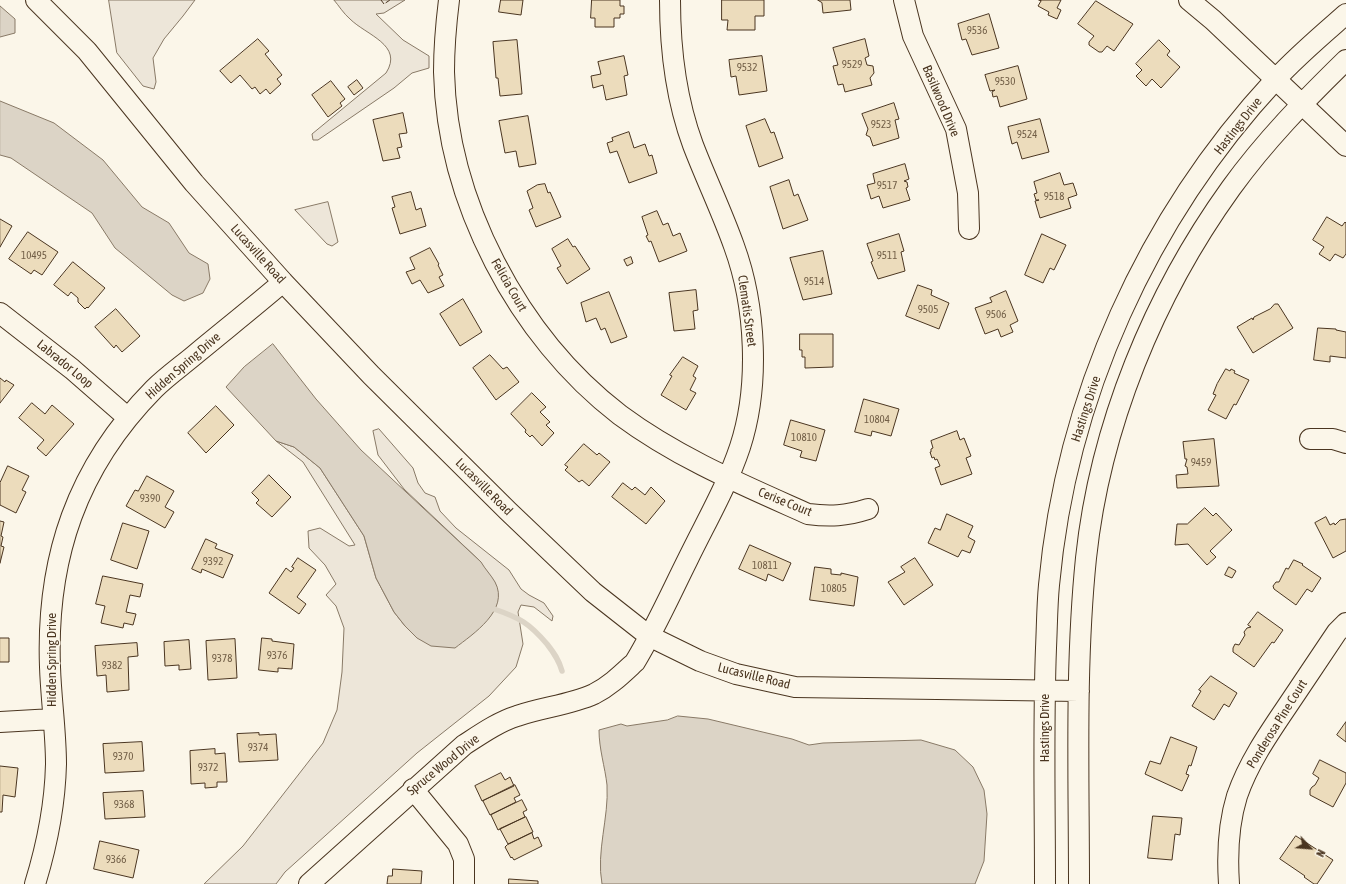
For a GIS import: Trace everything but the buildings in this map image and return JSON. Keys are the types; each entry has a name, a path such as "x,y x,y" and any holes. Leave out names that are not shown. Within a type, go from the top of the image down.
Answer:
{"street":[{"name":"Lucasville Road","path":"36,0 87,51 194,183 283,282 371,375 508,511 593,592 649,636 700,661 736,674 795,686 1079,692"},
{"name":"Felicia Court","path":"449,0 445,32 444,73 449,122 457,163 478,223 508,287 548,345 585,385 620,415 654,438 691,461 728,479"},
{"name":"Clematis Street","path":"649,636 728,479 740,446 748,411 752,369 752,333 746,292 734,247 693,144 682,110 675,74 670,27 670,0"},
{"name":"Basilwood Drive","path":"904,0 913,36 956,129 968,193 969,229"},
{"path":"1189,0 1213,20 1346,146"},
{"name":"Hastings Drive","path":"1045,884 1045,691 1049,586 1055,537 1067,472 1083,416 1105,352 1124,303 1142,266 1169,221 1238,123 1276,80 1308,48 1346,14"},
{"path":"1079,884 1080,630 1085,571 1097,489 1110,436 1128,384 1176,275 1203,229 1233,186 1301,105 1346,60"},
{"name":"Hidden Spring Drive","path":"35,884 49,832 56,764 50,667 50,625 54,584 63,543 75,504 88,476 107,444 128,417 156,387 283,282"},
{"name":"Labrador Loop","path":"0,313 72,369 128,417"},
{"path":"1310,439 1333,439 1346,443"},
{"name":"Cerise Court","path":"728,479 808,514 829,517 850,515 868,509"},
{"name":"Ponderosa Pine Court","path":"1229,884 1227,855 1230,826 1237,797 1248,769 1266,737 1337,632 1346,622"},
{"name":"Spruce Wood Drive","path":"309,884 413,789 464,745 489,728 516,716 544,707 574,702 594,694 614,682 635,662 649,636"},
{"path":"0,722 53,719"},
{"path":"413,789 458,844 464,859 464,884"}],"shaded area":[{"path":"109,0 195,0 164,39 153,58 156,82 154,89 143,86 117,53"},
{"path":"334,0 405,0 384,13 376,14 403,40 429,56 429,68 412,73 394,88 318,140 313,140 312,134 386,73 390,63 390,55 387,48 350,19"},
{"path":"0,6 15,19 15,33 0,37"},
{"path":"0,101 54,123 103,160 142,207 169,223 189,253 208,264 210,279 203,293 184,301 172,295 115,248 92,213 11,158 0,155"},
{"path":"328,202 338,242 332,246 327,244 295,210"},
{"path":"273,344 316,399 361,450 481,562 495,582 498,592 498,602 494,611 480,628 455,648 431,646 417,638 405,626 394,612 376,578 364,536 320,468 294,447 276,441 226,387 244,367"},
{"path":"379,429 413,468 418,483 425,493 435,497 440,511 456,528 509,570 521,589 544,603 553,616 552,621 534,607 521,605 518,612 523,644 516,667 489,696 417,753 285,872 276,884 204,884 243,846 323,743 337,710 342,672 344,628 336,606 326,595 336,584 325,565 309,548 308,531 320,528 349,546 355,545 303,462 276,441 294,447 320,468 364,536 376,578 394,612 405,626 481,562 404,489 378,455 373,431"},
{"path":"678,716 708,719 792,739 809,745 823,743 921,740 955,750 973,767 984,790 987,814 984,861 975,884 602,884 601,847 606,810 607,785 599,730 621,724 627,726 667,720"}],"waterway":[{"path":"494,609 517,618 535,631 554,654 562,671"}],"fence":[{"path":"381,0 384,4 390,0"}]}
